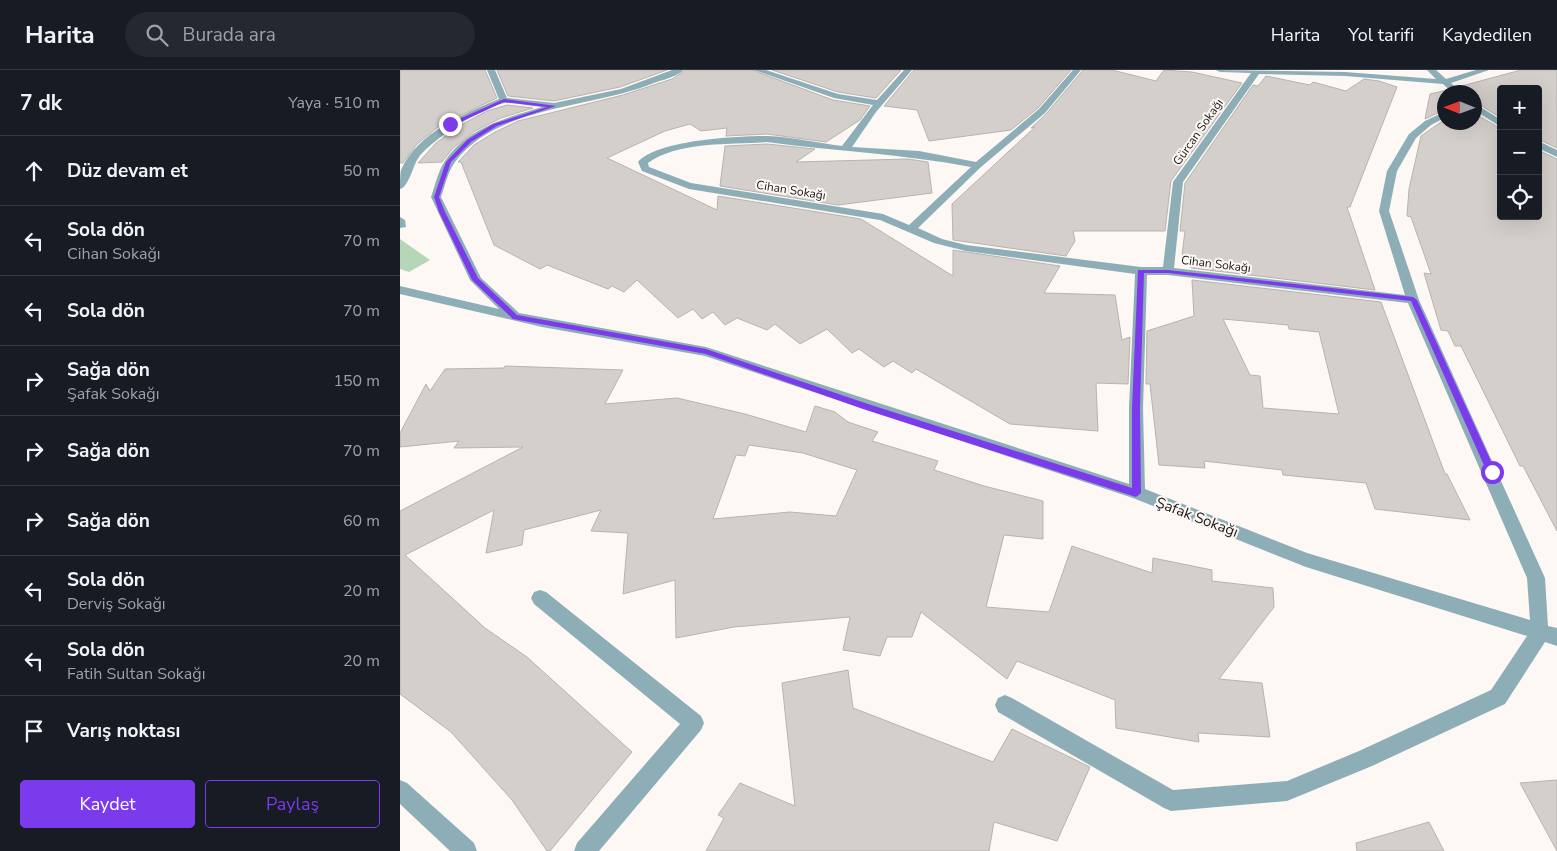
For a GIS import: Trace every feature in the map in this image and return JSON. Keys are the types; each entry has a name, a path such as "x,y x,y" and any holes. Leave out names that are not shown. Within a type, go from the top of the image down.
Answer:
{"street":[{"path":"491,70 504,100"},
{"path":"515,317 476,280 442,212 436,197 449,162 469,141 495,125 554,106 623,91 680,70"},
{"path":"758,70 837,96 879,103"},
{"path":"845,149 879,103 908,70"},
{"path":"911,229 978,165 1042,111 1077,70"},
{"path":"1220,70 1343,72 1444,82 1486,70"},
{"path":"1431,70 1448,85"},
{"name":"Gürcan Sokağı","path":"1168,272 1178,182 1256,72"},
{"path":"400,186 404,171 424,146 450,124 504,100 554,106"},
{"path":"1482,111 1497,121"},
{"path":"1005,705 1171,801 1287,790 1365,759 1498,697 1540,633 1536,578 1492,472 1413,300 1390,236 1384,211 1392,171 1412,136 1437,118"},
{"name":"Cihan Sokağı","path":"978,165 919,154 757,140 678,146 656,152 643,162 645,169 664,178 690,186 883,217 938,241 966,248 1141,271 1168,272 1413,300"},
{"path":"1542,146 1557,154"},
{"path":"1136,493 1136,408 1141,271"},
{"name":"Şafak Sokağı","path":"400,290 515,317 706,352 1136,493 1306,560 1557,637"},
{"path":"540,598 694,723 585,851"},
{"path":"400,790 466,851"}],"green space":[{"path":"400,239 430,260 409,272 400,269"}],"building":[{"path":"400,70 485,70 497,98 442,124 417,144 403,163 400,163"},
{"path":"497,70 667,70 620,87 554,101 508,96"},
{"path":"686,70 752,70 833,100 870,106 860,120 826,142 767,134 726,136 727,128 701,131 690,124 665,131 607,158 717,210 718,196 861,219 953,276 953,250 1060,266 1044,293 1115,295 1122,340 1130,337 1128,384 1096,383 1098,431 1010,424 916,369 912,373 893,361 884,367 859,349 852,353 827,329 800,344 775,324 767,330 737,318 725,325 713,312 702,319 693,309 678,318 637,280 624,292 612,286 608,289 547,265 540,269 494,245 461,162 458,162 474,145 518,121 623,95 672,79"},
{"path":"772,70 901,70 876,98 838,92"},
{"path":"914,70 1071,70 1038,108 1011,130 929,141 917,110 884,106"},
{"path":"1083,70 1112,70 1156,81 1164,70 1192,72 1242,83 1171,181 1165,231 1073,231 1075,241 1066,256 953,240 952,204 1035,127 1031,128 1046,114"},
{"path":"1521,70 1557,70 1557,148 1542,141 1542,85 1497,85 1497,115 1482,106 1482,85 1465,85"},
{"path":"1266,76 1310,85 1313,82 1346,91 1364,79 1379,81 1397,87 1350,207 1347,207 1375,290 1191,268 1190,256 1182,255 1185,231 1180,231 1185,183 1253,85 1258,86"},
{"path":"1437,92 1437,113 1425,119 1430,94"},
{"path":"507,105 533,108 501,118 475,131 453,148 442,162 418,163 436,143 461,125 487,111"},
{"path":"1482,118 1497,127 1497,220 1542,220 1542,152 1557,159 1557,531 1523,466 1520,466 1461,346 1455,346 1448,331 1441,330 1424,273 1431,274 1411,217 1407,216 1409,189 1421,136 1437,125 1437,130 1482,130"},
{"path":"767,144 815,149 796,162 908,159 928,162 932,193 838,205 720,186 725,146"},
{"path":"1192,280 1381,302 1445,474 1447,474 1470,520 1375,509 1366,483 1283,475 1282,470 1204,461 1205,468 1159,465 1150,384 1146,384 1147,331 1194,316","holes":["1223,319 1288,325 1289,329 1319,332 1339,414 1263,408 1260,376 1250,375"]},
{"path":"505,366 623,370 605,404 677,398 745,414 806,432 815,406 835,412 848,422 878,432 872,441 938,461 934,470 984,486 1043,501 1043,539 1004,535 986,607 1049,612 1072,546 1152,573 1153,558 1212,570 1212,581 1273,588 1274,607 1219,679 1262,683 1270,737 1198,733 1199,742 1116,728 1115,700 1017,661 1007,679 921,612 912,637 887,637 880,656 843,650 850,617 734,627 676,638 675,580 623,594 628,533 591,531 601,510 524,530 522,545 486,553 494,510 405,555 485,628 527,657 632,752 550,851 547,851 512,800 451,732 400,694 400,511 523,447 454,448 459,441 400,447 400,433 426,384 430,391 445,369 504,368","holes":["749,445 803,453 857,470 836,516 790,512 713,519 736,455 745,456"]},
{"path":"848,670 853,708 993,762 1012,729 1090,767 1057,841 994,822 989,851 706,851 724,818 718,815 740,783 795,806 782,683"},
{"path":"1557,780 1557,851 1520,783"},
{"path":"1429,822 1444,851 1357,851 1356,843"}],"route":[{"path":"450,124 504,100 554,106 521,115 495,125 469,141 449,162 436,197 459,249 476,280 515,317 542,324 706,352 1136,493 1136,408 1141,271 1168,272 1413,300 1492,472"}]}
